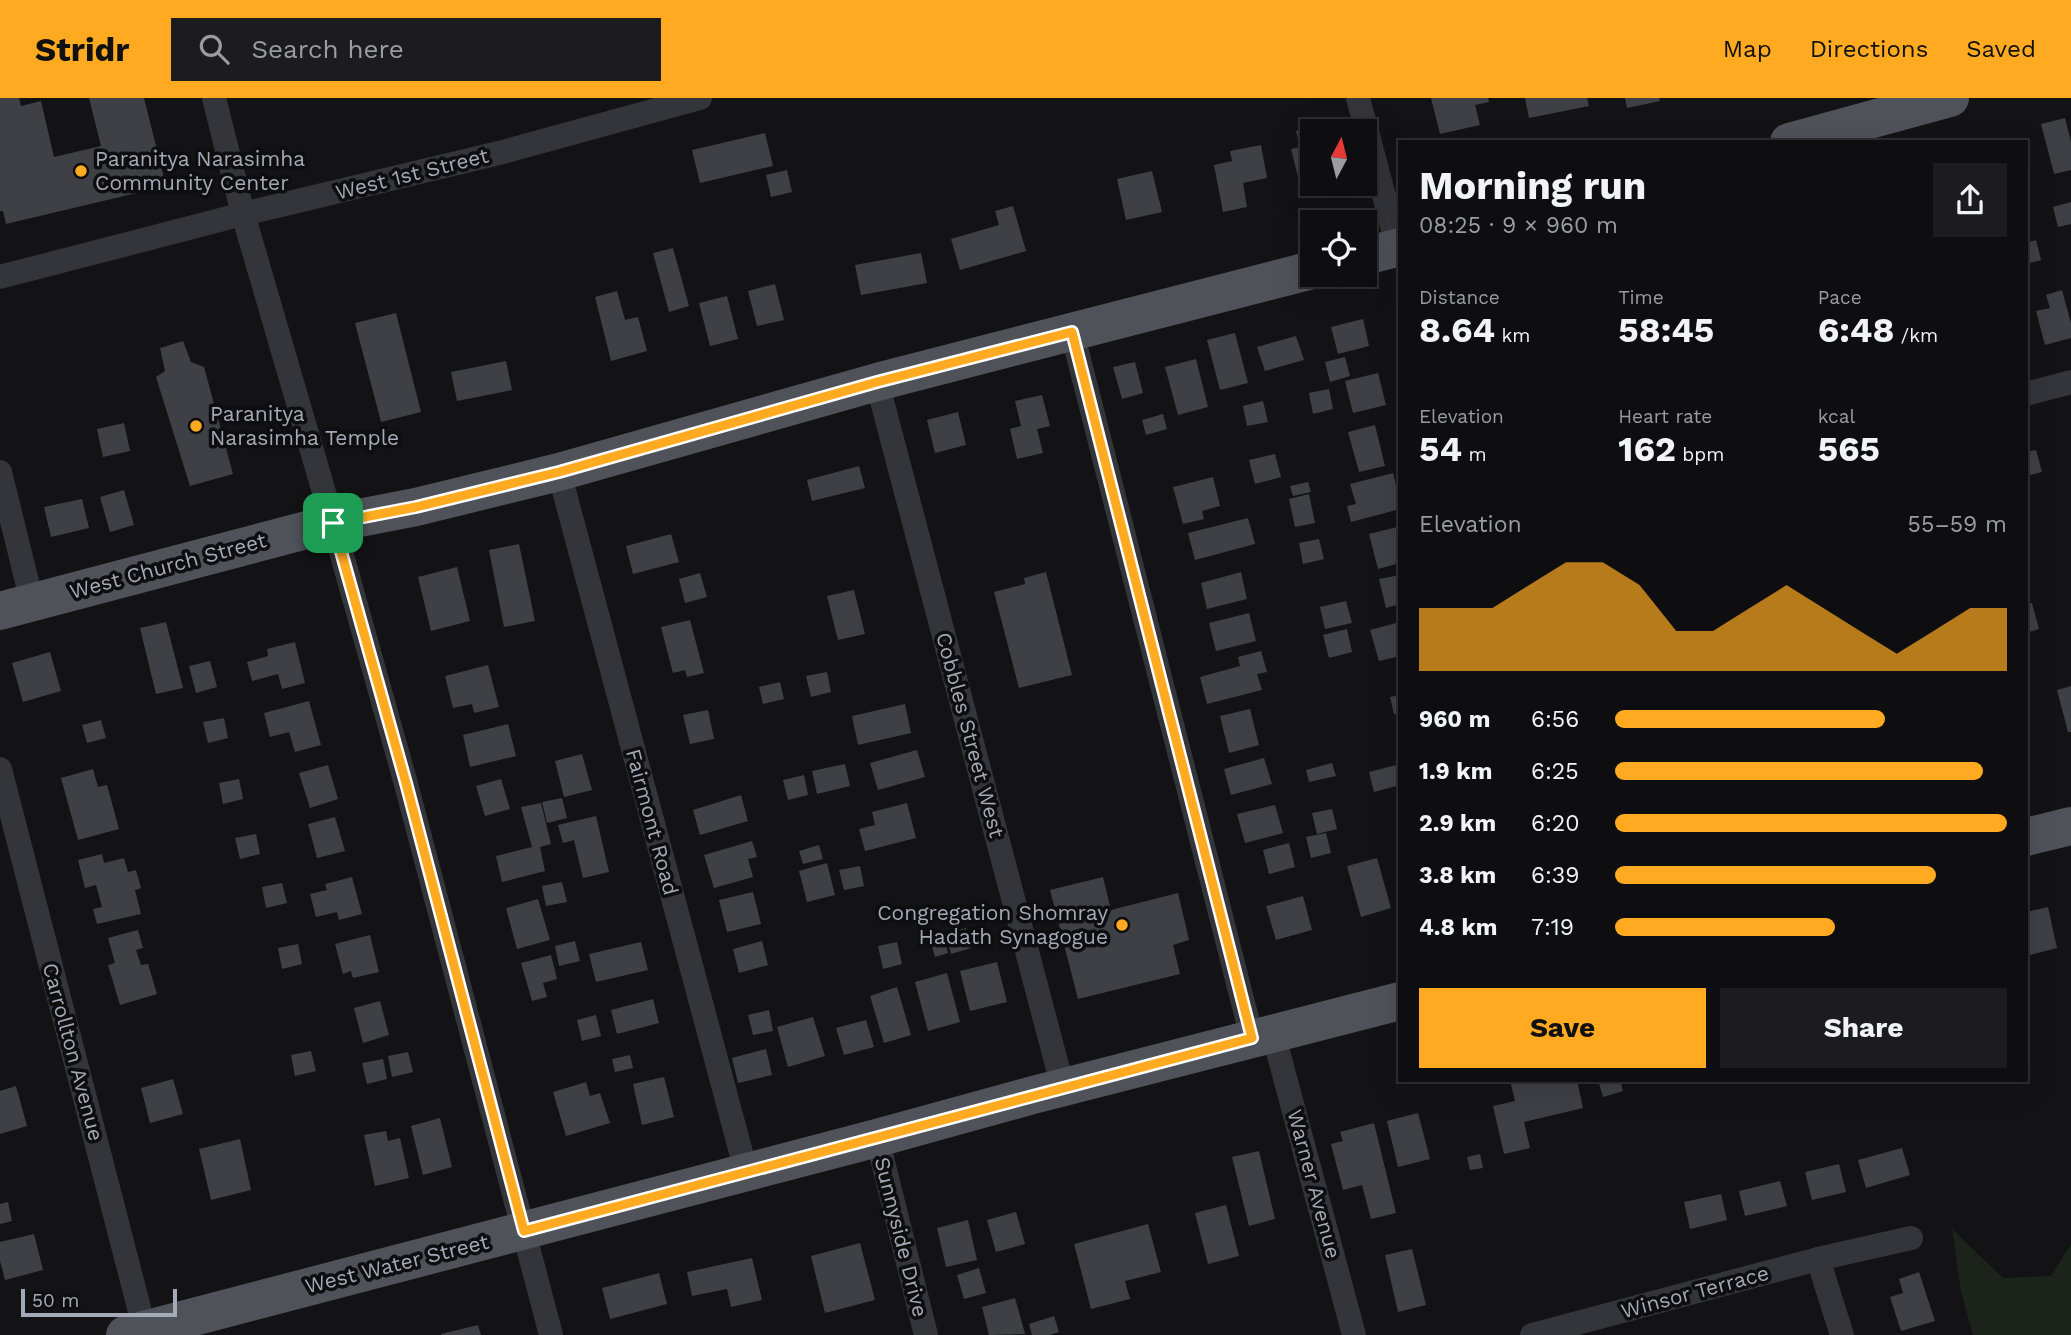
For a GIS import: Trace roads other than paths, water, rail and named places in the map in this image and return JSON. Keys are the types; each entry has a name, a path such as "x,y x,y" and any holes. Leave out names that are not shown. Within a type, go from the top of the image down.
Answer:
{"main road":[{"path":"1795,140 1951,98"},
{"name":"West Church Street","path":"16,606 333,523 416,507 559,472 877,382 1300,273"},
{"path":"2028,837 2071,826"},
{"name":"West Water Street","path":"139,1333 746,1171 1398,1002"}],"street":[{"path":"214,98 243,214 406,783 551,1335"},
{"name":"West 1st Street","path":"0,277 243,214 499,153 700,98"},
{"path":"1357,98 1391,251"},
{"name":"Warner Avenue","path":"1072,332 1263,1036 1354,1335"},
{"name":"Cobbles Street West","path":"877,382 1063,1088"},
{"path":"2028,393 2071,382"},
{"path":"0,472 16,606"},
{"name":"Fairmont Road","path":"559,472 746,1171"},
{"name":"Carrollton Avenue","path":"0,769 139,1333"},
{"name":"Sunnyside Drive","path":"877,1138 926,1335"},
{"name":"Winsor Terrace","path":"1532,1335 1818,1259 1911,1238"},
{"path":"1818,1259 1842,1335"}],"place":[{"name":"Paranitya Narasimha Community Center","path":"81,171"},
{"name":"Paranitya Narasimha Temple","path":"196,426"},
{"name":"Congregation Shomray Hadath Synagogue","path":"1122,925"}]}
